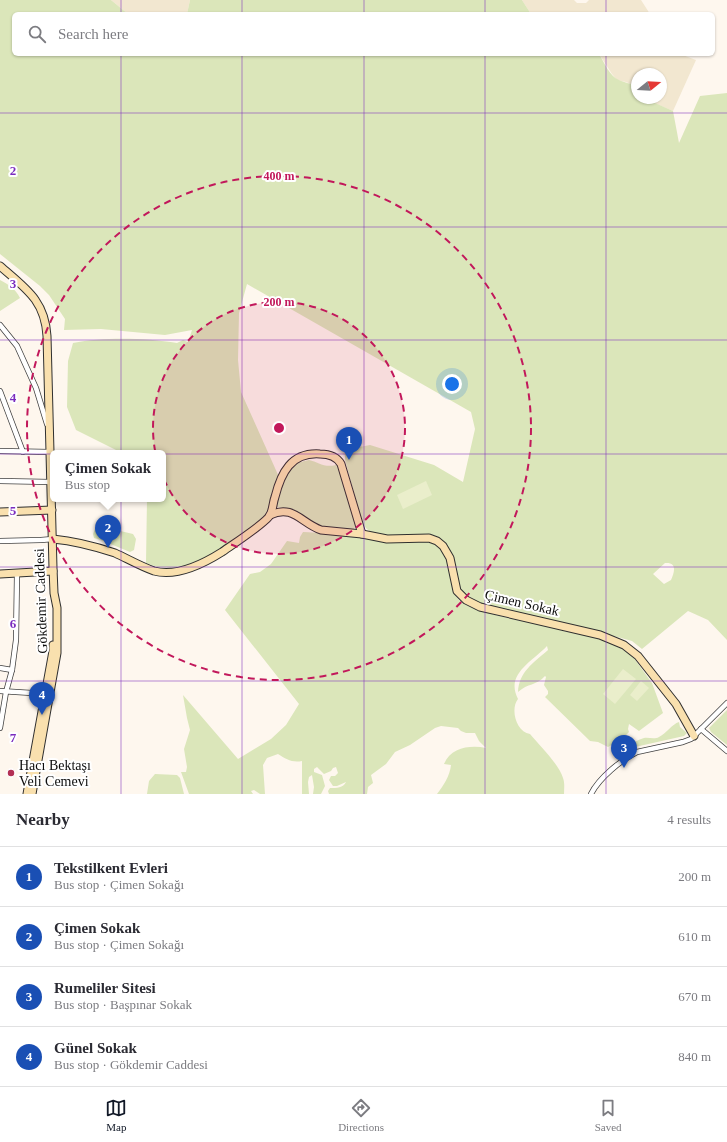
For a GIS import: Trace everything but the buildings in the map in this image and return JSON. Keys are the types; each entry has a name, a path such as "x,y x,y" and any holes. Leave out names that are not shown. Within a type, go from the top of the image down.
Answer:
{"main road":[{"name":"Gökdemir Caddesi","path":"0,266 33,296 44,315 47,336 50,452"},
{"path":"53,539 97,547 156,571 174,572 183,570 220,553 242,539 270,515 279,482 286,468 295,459 311,454 328,455 338,460 343,470 362,534"},
{"name":"Gökdemir Caddesi","path":"32,794 47,694 57,653 57,608 54,593 52,502"},
{"path":"0,512 52,510"},
{"name":"Çimen Sokak","path":"270,515 278,511 284,511 295,515 308,524 321,530 362,534 387,540 429,538 437,541 443,546 450,558 458,591 466,600 480,607 600,635 624,645 638,656 658,681 681,711 694,736"},
{"path":"0,574 53,571"},
{"path":"26,794 47,694"}],"street":[{"name":"Gökdemir Caddesi","path":"0,325 17,346 36,388 49,428"},
{"path":"0,390 23,452"},
{"path":"0,452 50,452"},
{"path":"0,481 50,482"},
{"path":"0,541 53,539"},
{"path":"0,728 1,716 12,670 16,640 17,574"},
{"path":"0,668 12,670"},
{"path":"0,691 47,694"},
{"path":"592,794 595,787 601,780 631,755 637,752 683,742 701,730 727,703"},
{"path":"701,730 727,751"}],"shaded area":[{"path":"111,0 190,0 187,12 126,12"},
{"path":"522,0 574,0 577,3 586,3 589,0 641,0 649,12 530,12"},
{"path":"600,56 685,56 696,60 673,111 656,104 667,104 667,68 631,68 631,84 617,80"}],"green space":[{"path":"0,0 111,0 126,12 12,12 12,56 600,56 613,76 631,85 631,104 657,104 673,111 679,143 700,96 727,93 727,640 708,620 688,611 642,649 632,641 566,623 484,605 467,597 461,591 453,557 443,542 433,536 425,534 384,536 375,534 367,529 362,522 345,460 345,455 349,449 370,445 434,465 463,482 475,429 471,412 247,284 239,313 238,360 241,392 279,477 272,493 269,508 257,524 218,551 202,559 184,566 170,568 157,567 146,563 147,502 166,502 166,450 116,450 76,430 67,407 68,361 73,343 125,339 177,343 183,340 188,342 192,330 165,335 101,329 64,330 65,319 49,295 0,254","holes":["665,563 672,564 674,568 671,580 664,584 653,574"]},
{"path":"190,0 522,0 530,12 187,12"},
{"path":"0,280 14,289 20,298 0,311"},
{"path":"309,460 325,465 336,465 339,467 356,525 354,529 320,526 296,511 277,507 278,499 287,475 297,464"},
{"path":"426,481 432,495 403,509 397,495"},
{"path":"97,524 105,524 112,529 133,534 136,539 134,550 130,552 94,538 93,534"},
{"path":"303,532 356,536 388,542 421,541 433,544 446,556 451,584 459,600 466,605 490,613 587,635 613,644 631,654 652,683 663,713 639,731 629,724 629,732 622,739 608,747 598,742 590,741 545,697 548,694 548,691 544,685 545,676 518,692 524,673 548,650 547,646 522,669 518,675 515,682 515,690 518,699 515,714 518,725 521,729 530,734 561,773 564,780 564,794 437,794 448,777 451,765 444,764 451,754 462,748 486,748 479,741 475,733 466,733 458,728 441,726 435,728 410,745 395,752 386,764 371,775 373,783 368,787 367,794 329,794 328,791 330,788 341,787 346,782 333,786 329,780 331,776 335,776 338,773 336,767 324,774 317,767 314,769 314,772 322,775 325,786 321,794 313,794 314,787 312,775 309,777 308,782 309,794 302,794 302,761 292,761 278,754 267,758 263,765 265,794 260,794 254,790 251,791 253,794 189,794 181,772 186,772 187,767 184,749 190,730 183,695 238,759 271,739 286,725 299,704 225,610 250,574 260,572 271,564 287,541 299,543"},
{"path":"623,669 636,679 615,704 603,694"},
{"path":"641,681 649,688 637,701 630,695"},
{"path":"727,710 727,745 711,732 709,728"},
{"path":"679,722 680,727 687,733 684,736 635,747 617,760 625,750 636,741 644,738 657,738"},
{"path":"155,774 177,775 180,778 184,794 147,794 149,781"}],"place":[{"name":"Tekstilkent Evleri","path":"349,460"},
{"name":"Çimen Sokak","path":"108,548"},
{"name":"Günel Sokak","path":"42,715"},
{"name":"Rumeliler Sitesi","path":"624,768"},
{"name":"Hacı Bektaşı Veli Cemevi","path":"11,773"}]}
